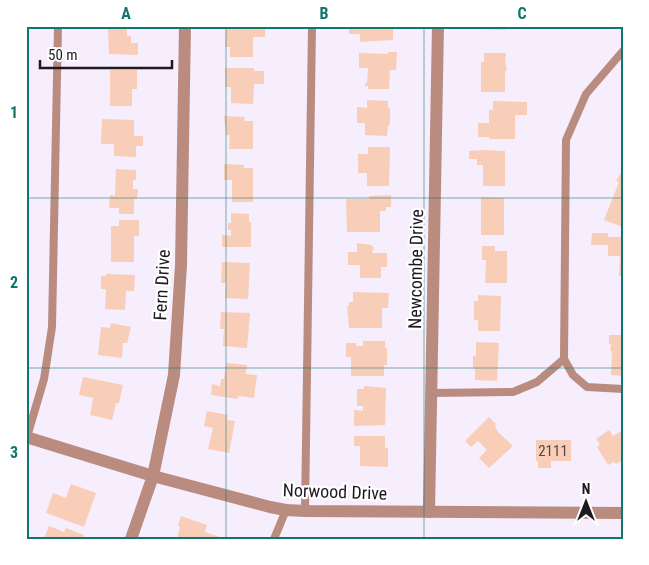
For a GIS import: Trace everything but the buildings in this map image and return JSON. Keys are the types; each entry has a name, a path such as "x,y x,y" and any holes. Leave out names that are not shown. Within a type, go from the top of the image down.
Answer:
{"street":[{"name":"Fern Drive","path":"131,539 153,476 174,375 182,265 185,26"},
{"name":"Newcombe Drive","path":"429,512 438,26"},
{"name":"Norwood Drive","path":"27,438 153,476 270,508 304,511 623,513"}],"lane":[{"path":"27,438 44,379 52,327 58,26"},
{"path":"304,511 312,26"},
{"path":"623,51 586,94 566,140 564,359 573,375 587,387 623,389"},
{"path":"431,393 513,392 537,382 564,359"},
{"path":"274,539 286,510"}]}
